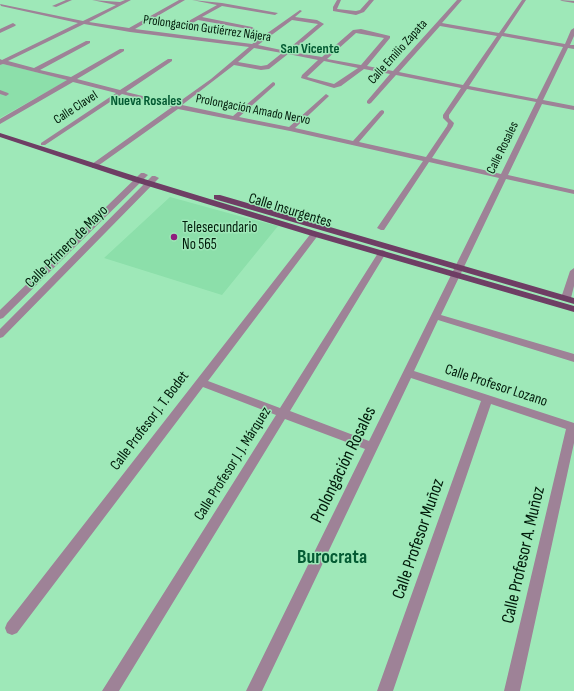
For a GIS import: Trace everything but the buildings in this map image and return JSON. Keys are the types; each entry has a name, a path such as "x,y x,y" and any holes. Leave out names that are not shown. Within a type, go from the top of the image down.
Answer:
{"main road":[{"name":"Calle Insurgentes","path":"0,130 98,164"},
{"name":"Calle Insurgentes","path":"0,135 574,309"},
{"name":"Calle Insurgentes","path":"152,181 315,234 382,253 570,299"}],"street":[{"path":"1,6 14,0"},
{"path":"54,6 70,0"},
{"path":"94,0 121,4"},
{"path":"1,62 129,0"},
{"path":"130,30 183,0"},
{"path":"194,0 275,13"},
{"path":"187,24 229,0"},
{"path":"339,0 335,10 356,13 362,11 370,0"},
{"name":"Calle Emilio Zapata","path":"369,102 460,0"},
{"path":"381,228 450,126 451,123 446,118 446,114 463,87 501,35 524,0"},
{"path":"562,0 574,2"},
{"name":"Prolongacion Gutiérrez Nájera","path":"1,6 130,30 253,46 574,108"},
{"path":"98,164 175,106 213,80 253,46 292,18 300,10"},
{"path":"197,18 252,29"},
{"path":"233,63 267,68 288,53 321,24 292,18"},
{"path":"439,24 570,46"},
{"path":"0,31 14,25"},
{"name":"Calle Rosales","path":"456,272 539,101 570,46 574,30"},
{"path":"357,31 388,37 362,68 337,86 304,78 304,76 323,60 357,31"},
{"path":"36,70 88,42"},
{"path":"0,122 122,50"},
{"name":"Calle Clavel","path":"43,144 170,60"},
{"name":"Prolongación Amado Nervo","path":"1,62 74,79 175,106 428,158 574,192"},
{"path":"234,118 273,84"},
{"path":"290,129 326,96"},
{"path":"355,143 382,112"},
{"name":"Calle Primero de Mayo","path":"0,316 141,178"},
{"name":"Calle Primero de Mayo","path":"0,335 152,181"},
{"name":"Calle Profesor J. T. Bodet","path":"12,628 315,234"},
{"name":"Calle Profesor J. J. Márquez","path":"110,691 382,253"},
{"path":"570,299 574,270"},
{"name":"Prolongación Rosales","path":"255,690 409,373 456,272"},
{"path":"435,316 574,358"},
{"name":"Calle Profesor Lozano","path":"409,373 573,427"},
{"path":"200,382 373,447"},
{"name":"Calle Profesor Muñoz","path":"385,691 487,399"},
{"name":"Calle Profesor A. Muñoz","path":"512,691 573,427"}],"shaded area":[{"path":"3,64 68,80 0,118 0,65"},
{"name":"Telesecundario No 565","path":"170,197 278,226 222,295 104,258"}],"place":[{"name":"Telesecundario No 565","path":"174,237"}],"district":[{"name":"San Vicente","path":"310,49"},
{"name":"Nueva Rosales","path":"146,101"},
{"name":"Burocrata","path":"332,558"}]}
